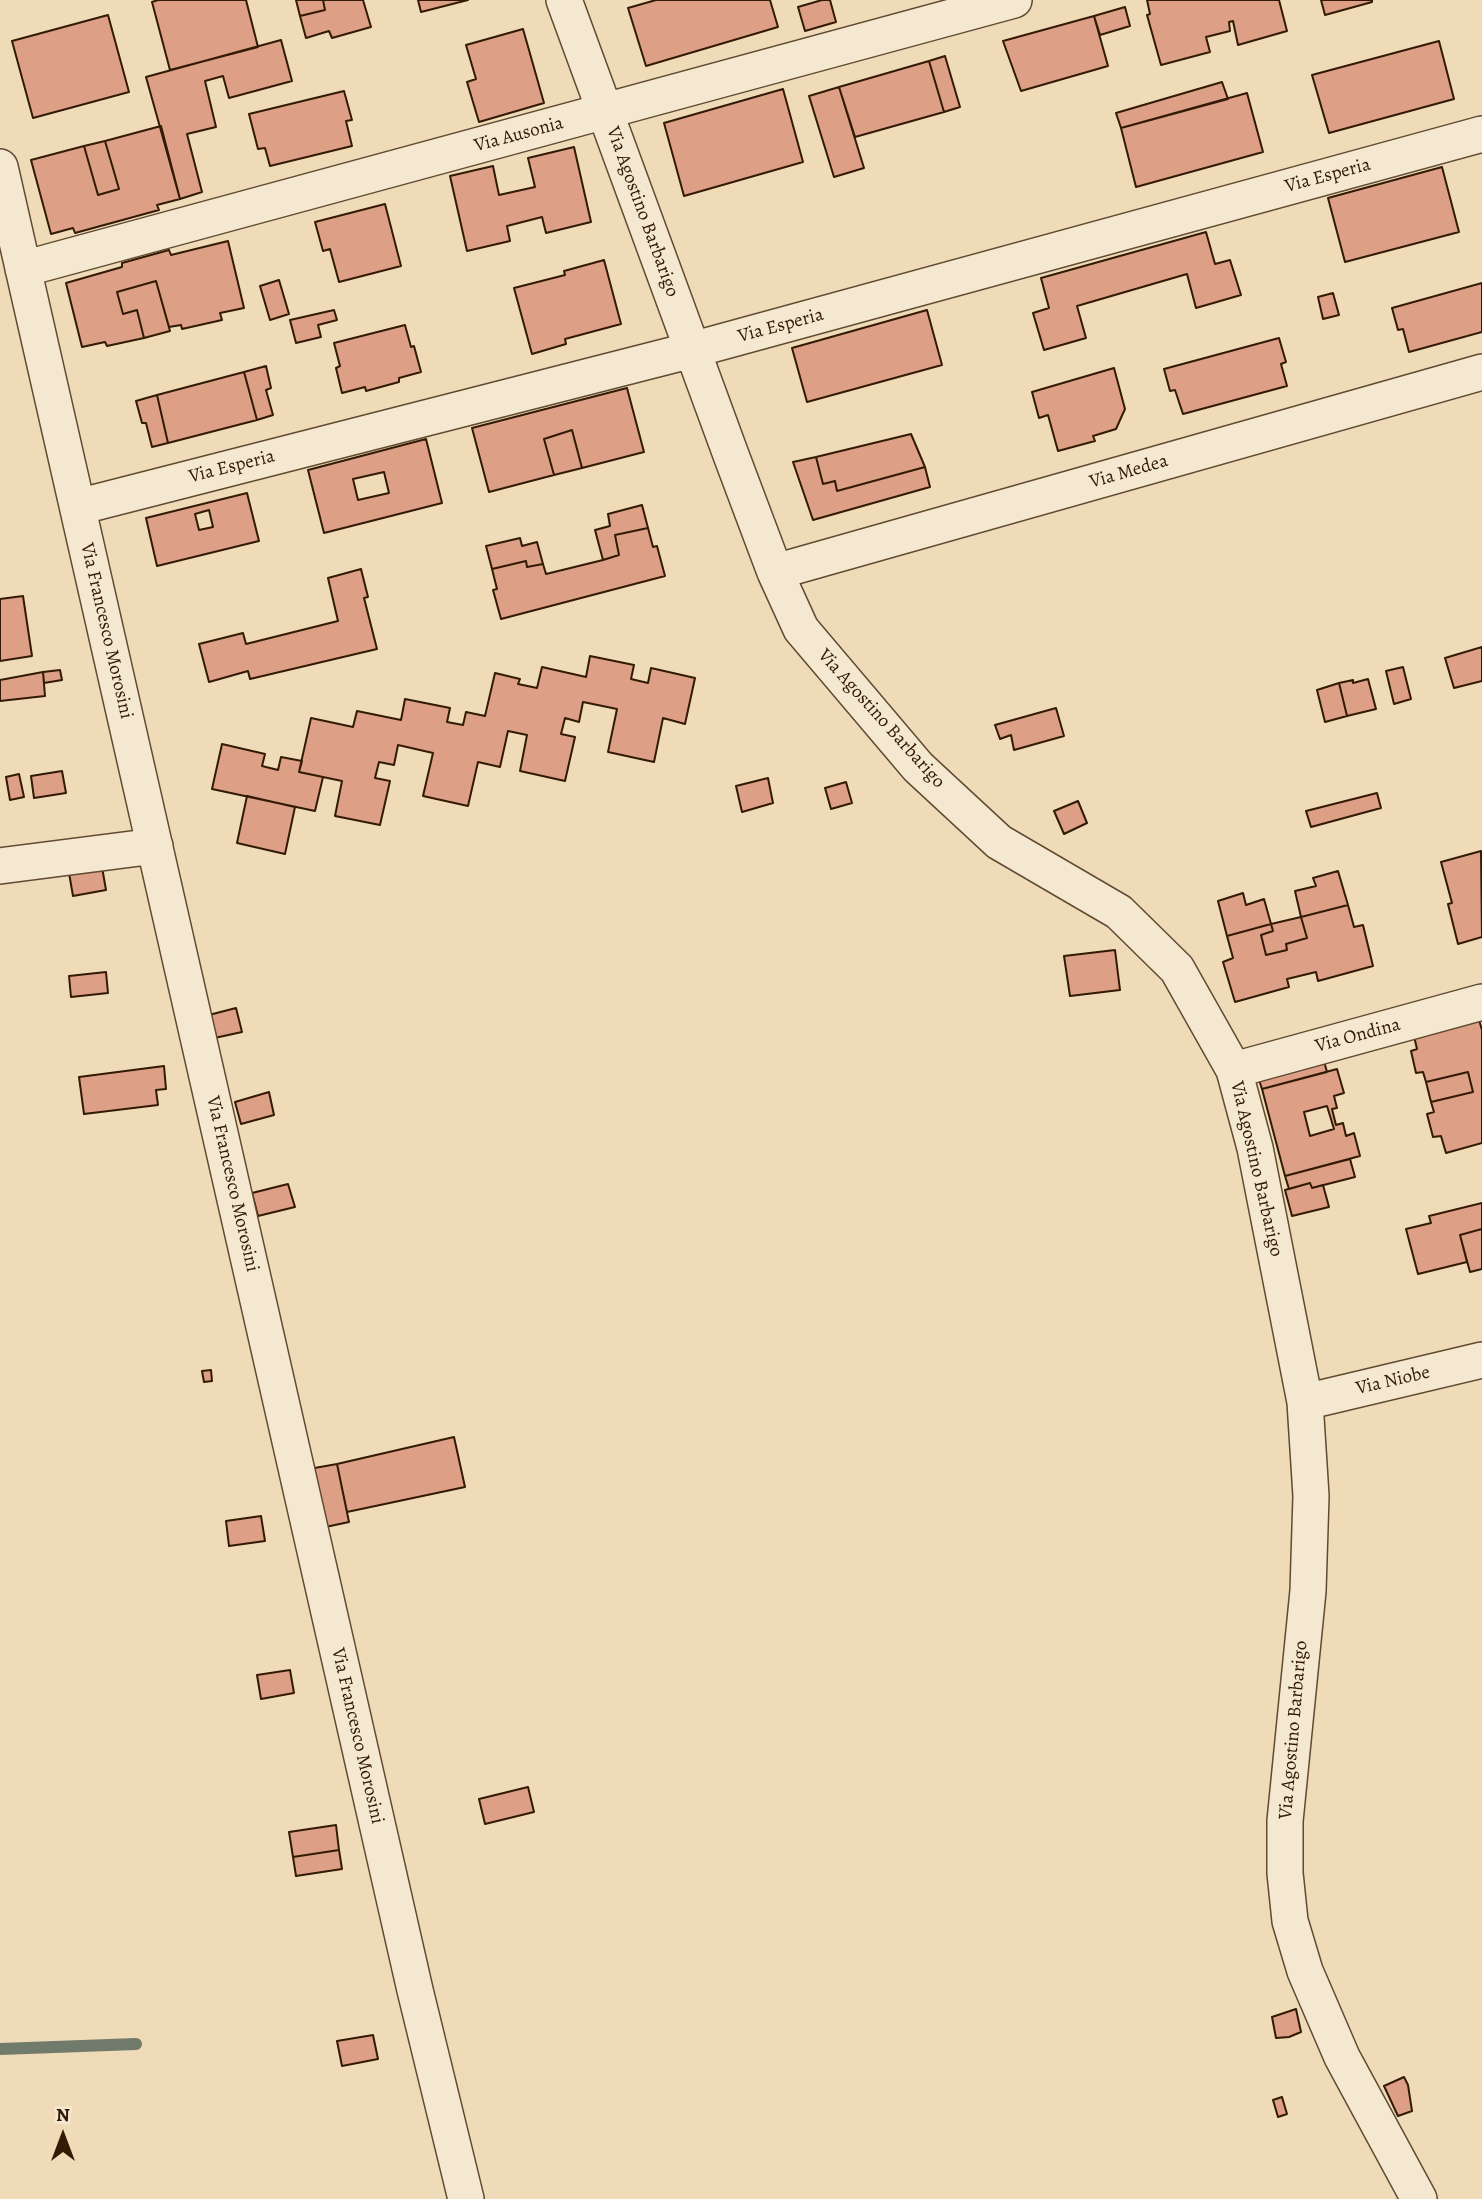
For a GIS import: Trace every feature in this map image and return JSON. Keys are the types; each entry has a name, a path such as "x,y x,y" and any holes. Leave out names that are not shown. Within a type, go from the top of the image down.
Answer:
{"street":[{"name":"Via Agostino Barbarigo","path":"564,0 775,572 801,629 918,767 999,842 1119,912 1177,969 1234,1070 1255,1148 1305,1402 1311,1496 1308,1591 1285,1821 1285,1873 1290,1921 1305,1971 1342,2057 1419,2199"},
{"name":"Via Ausonia","path":"23,269 1014,0"},
{"name":"Via Esperia","path":"78,507 692,350 1482,134"},
{"name":"Via Francesco Morosini","path":"0,167 405,1949 467,2199"},
{"name":"Via Medea","path":"775,572 1482,372"},
{"path":"0,866 155,846"},
{"name":"Via Ondina","path":"1234,1070 1482,1002"},
{"name":"Via Niobe","path":"1305,1402 1482,1360"}],"building":[{"path":"246,0 258,47 170,70 152,2"},
{"path":"296,0 323,0 325,10 300,16"},
{"path":"323,0 363,0 371,27 332,38 329,31 306,38 300,16 325,10"},
{"path":"418,0 468,0 421,12"},
{"path":"656,0 770,0 778,27 646,66 628,8"},
{"path":"830,0 836,22 805,31 798,7"},
{"path":"1147,0 1279,0 1287,31 1238,45 1233,21 1229,22 1230,31 1206,37 1210,52 1161,65 1147,15 1150,14"},
{"path":"1321,0 1372,0 1372,2 1325,15"},
{"path":"1125,7 1130,26 1100,35 1094,16"},
{"path":"108,15 129,92 33,118 12,41"},
{"path":"1094,16 1108,66 1021,91 1003,41"},
{"path":"523,29 544,103 479,122 467,82 476,79 466,45"},
{"path":"281,40 292,81 229,98 223,76 205,81 216,127 187,134 202,192 180,199 146,77"},
{"path":"1439,41 1454,99 1329,133 1312,75"},
{"path":"945,56 960,107 944,112 929,61"},
{"path":"929,61 944,112 855,137 839,87"},
{"path":"1222,82 1228,99 1121,128 1116,113"},
{"path":"839,87 864,168 834,177 809,96"},
{"path":"783,89 803,162 684,196 664,123"},
{"path":"344,91 352,120 346,121 352,146 270,166 265,148 258,149 249,114"},
{"path":"1247,93 1263,152 1136,187 1121,128"},
{"path":"161,126 180,199 157,205 159,210 75,233 73,228 51,234 31,160 84,146 98,195 119,189 105,141"},
{"path":"105,141 119,189 98,195 84,146"},
{"path":"574,147 591,222 546,233 542,217 507,226 510,241 467,251 450,176 493,166 499,195 535,187 528,158"},
{"path":"1442,167 1459,232 1345,262 1328,198"},
{"path":"385,204 401,266 339,282 330,249 323,251 315,222"},
{"path":"1206,232 1215,264 1230,260 1241,295 1196,308 1187,274 1077,306 1086,338 1044,350 1033,313 1049,308 1041,278"},
{"path":"228,241 244,308 220,313 222,320 182,329 181,325 169,327 156,281 117,292 123,314 137,310 144,338 107,346 105,342 82,347 66,283 169,250 171,255"},
{"path":"604,260 621,324 565,339 566,344 532,354 514,288 565,275 564,271"},
{"path":"279,280 289,314 270,320 260,286"},
{"path":"156,281 170,331 144,338 137,310 123,314 117,292"},
{"path":"1482,283 1482,332 1409,352 1403,329 1398,330 1392,308"},
{"path":"1333,293 1339,315 1323,319 1318,297"},
{"path":"334,310 337,320 318,325 321,337 296,343 290,320"},
{"path":"927,310 942,365 807,402 792,348"},
{"path":"405,325 421,372 399,378 399,382 366,391 365,387 342,393 336,368 340,366 334,343"},
{"path":"1279,338 1286,362 1281,364 1287,386 1183,414 1175,390 1170,391 1164,369"},
{"path":"266,366 271,388 266,390 273,415 257,420 244,372"},
{"path":"1114,368 1125,409 1116,429 1093,436 1095,441 1058,451 1048,415 1039,418 1032,392"},
{"path":"244,372 257,420 168,443 157,395"},
{"path":"627,388 644,452 582,468 572,430 544,439 554,475 489,492 472,428"},
{"path":"157,395 168,443 152,447 146,423 142,423 136,401"},
{"path":"572,430 582,468 554,475 544,439"},
{"path":"911,434 925,467 837,491 835,481 823,484 816,457"},
{"path":"426,439 442,503 324,533 308,470","holes":["384,472 389,493 358,500 353,479"]},
{"path":"816,457 823,484 835,481 837,491 925,467 930,487 813,520 793,462"},
{"path":"247,493 259,541 157,566 146,518","holes":["209,510 213,527 199,530 195,514"]},
{"path":"642,505 648,528 615,535 619,555 603,560 595,530 610,526 608,514"},
{"path":"648,528 653,547 657,546 665,576 501,619 493,590 497,589 492,569 526,561 527,567 543,564 546,574 603,560 619,555 615,535"},
{"path":"520,538 522,546 537,542 543,564 527,567 526,561 492,569 486,546"},
{"path":"361,569 368,597 364,598 377,649 250,679 248,671 209,682 199,644 243,633 246,644 338,621 328,578"},
{"path":"23,596 32,656 0,661 0,599"},
{"path":"1482,647 1482,681 1454,688 1445,658"},
{"path":"590,656 634,665 631,679 648,683 651,668 695,678 685,724 663,718 654,762 608,752 617,709 583,702 579,722 565,718 561,734 575,737 565,781 520,771 527,735 508,731 500,767 478,762 468,806 423,796 433,753 398,745 394,765 379,762 375,778 390,781 380,825 335,816 342,781 299,772 311,718 353,727 357,711 401,720 405,699 450,708 447,722 463,725 466,712 485,716 495,673 520,679 518,684 537,688 542,667 586,677"},
{"path":"1403,667 1411,699 1394,704 1386,671"},
{"path":"60,670 62,680 44,683 43,672"},
{"path":"43,672 45,696 0,701 0,680"},
{"path":"1368,679 1376,709 1347,716 1339,683"},
{"path":"1339,683 1347,716 1325,722 1317,690"},
{"path":"1056,708 1064,736 1014,750 1011,735 1000,739 995,725"},
{"path":"222,744 265,754 262,766 278,770 281,757 302,761 299,772 323,777 315,811 212,789"},
{"path":"62,771 66,793 34,798 31,776"},
{"path":"19,774 24,797 10,800 6,777"},
{"path":"768,778 773,803 742,812 736,786"},
{"path":"846,782 852,803 831,809 825,788"},
{"path":"1377,793 1381,808 1311,827 1306,811"},
{"path":"247,796 295,807 285,854 237,843"},
{"path":"1078,801 1087,823 1064,834 1054,811"},
{"path":"1481,851 1482,937 1458,944 1448,904 1452,903 1441,862"},
{"path":"102,867 106,890 73,896 69,873"},
{"path":"1338,871 1348,905 1301,917 1295,891 1316,886 1313,878"},
{"path":"1243,893 1246,905 1264,899 1271,924 1227,936 1218,901"},
{"path":"1348,905 1354,927 1363,925 1373,966 1318,981 1316,972 1287,979 1289,987 1235,1002 1223,962 1233,958 1227,936 1271,924 1273,931 1261,935 1266,955 1287,950 1286,944 1307,938 1301,917"},
{"path":"1301,917 1307,938 1286,944 1287,950 1266,955 1261,935 1273,931 1271,924"},
{"path":"1115,950 1120,990 1070,996 1064,956"},
{"path":"106,972 108,993 71,997 69,976"},
{"path":"236,1008 242,1032 210,1039 205,1016"},
{"path":"1479,1020 1482,1030 1482,1143 1446,1153 1441,1136 1433,1137 1427,1114 1434,1112 1431,1102 1473,1092 1468,1072 1426,1082 1423,1072 1416,1073 1411,1051 1417,1049 1413,1032"},
{"path":"1322,1054 1327,1072 1262,1089 1258,1077"},
{"path":"164,1066 166,1089 156,1090 158,1105 84,1114 79,1077"},
{"path":"1337,1069 1344,1093 1334,1096 1337,1108 1332,1109 1336,1125 1343,1123 1346,1136 1354,1133 1360,1156 1285,1176 1262,1089","holes":["1327,1106 1334,1129 1310,1136 1304,1112"]},
{"path":"1468,1072 1473,1092 1431,1102 1426,1082"},
{"path":"269,1092 274,1115 241,1124 235,1102"},
{"path":"1350,1159 1355,1177 1312,1188 1310,1183 1289,1189 1285,1176"},
{"path":"1310,1183 1312,1188 1323,1185 1329,1207 1292,1216 1285,1190"},
{"path":"288,1184 295,1207 258,1216 252,1193"},
{"path":"1482,1203 1482,1229 1460,1235 1467,1262 1418,1274 1406,1229 1431,1223 1429,1216"},
{"path":"1482,1229 1482,1269 1470,1272 1460,1235"},
{"path":"211,1370 212,1381 204,1382 202,1371"},
{"path":"454,1437 465,1487 347,1512 337,1464"},
{"path":"337,1464 349,1522 321,1528 309,1469"},
{"path":"261,1516 265,1541 229,1546 226,1521"},
{"path":"290,1670 294,1693 261,1699 257,1675"},
{"path":"528,1787 534,1812 485,1824 479,1799"},
{"path":"336,1825 339,1850 293,1857 289,1832"},
{"path":"339,1850 342,1869 296,1876 293,1857"},
{"path":"1296,2009 1301,2032 1276,2038 1272,2017"},
{"path":"373,2035 378,2059 342,2066 337,2041"},
{"path":"1404,2077 1412,2111 1398,2116 1384,2086"},
{"path":"1282,2097 1287,2114 1278,2117 1273,2100"}],"waterway":[{"path":"0,2049 136,2044"}]}
